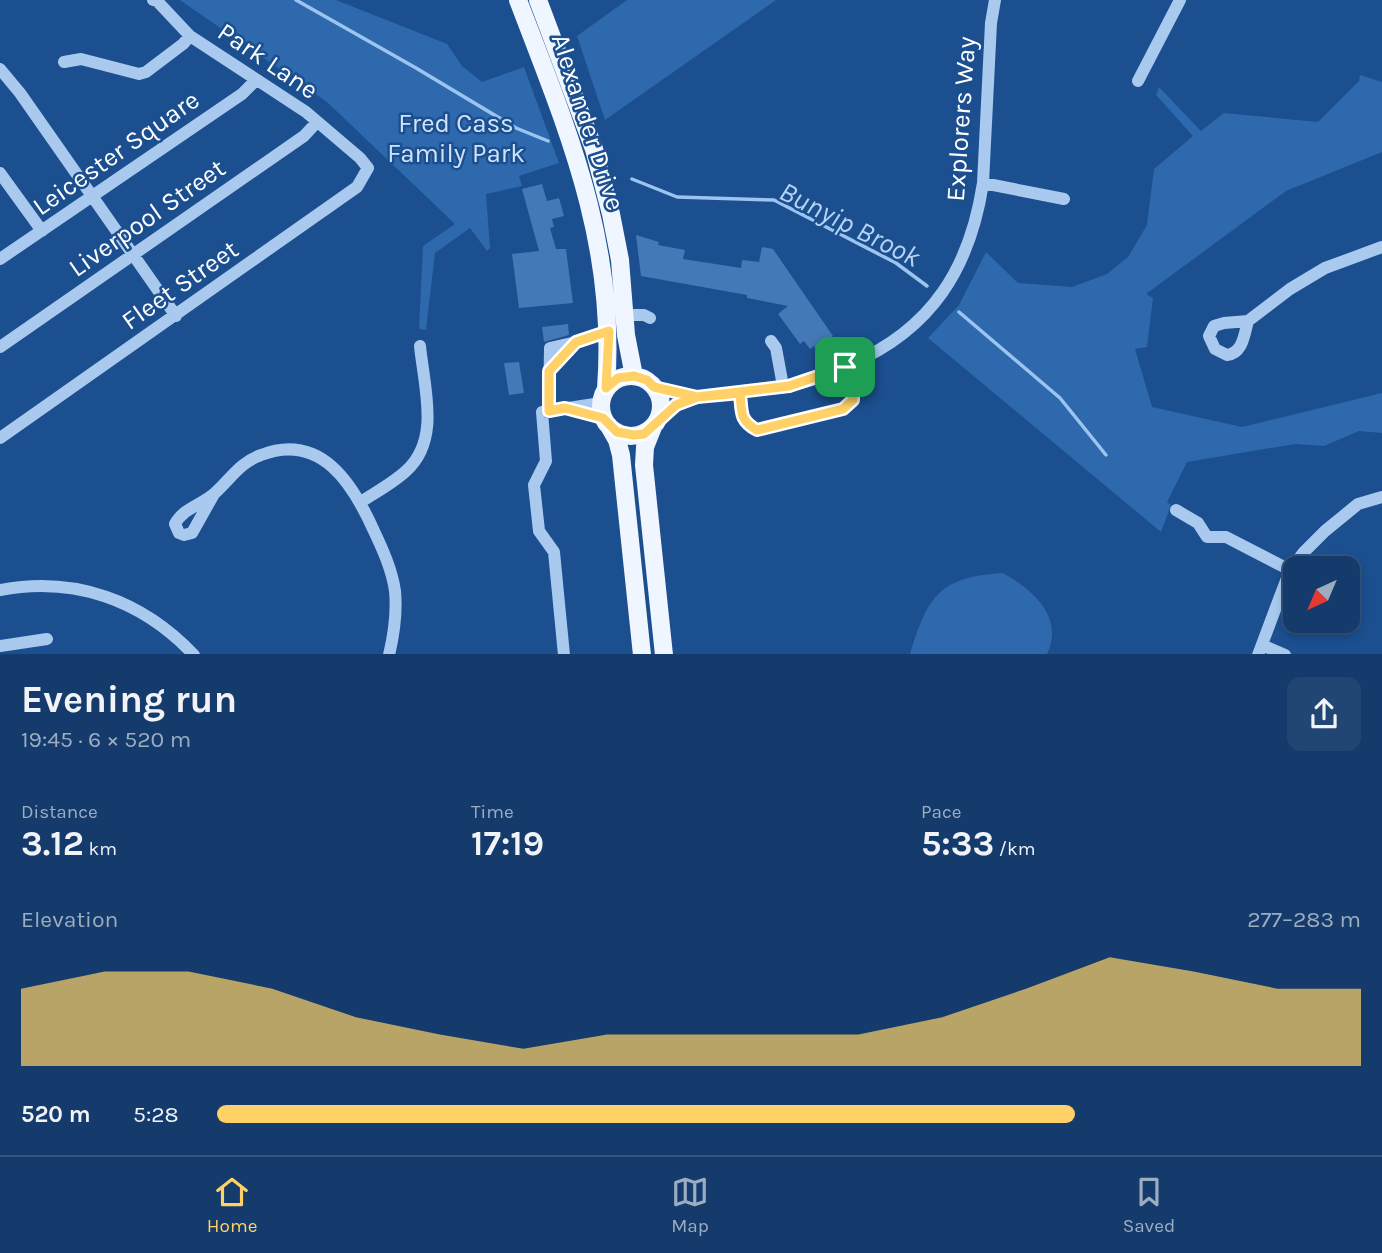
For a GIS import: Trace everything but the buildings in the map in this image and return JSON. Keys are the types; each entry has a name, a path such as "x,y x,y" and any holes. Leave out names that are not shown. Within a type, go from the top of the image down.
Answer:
{"main road":[{"name":"Alexander Drive","path":"518,0 587,189 604,271 609,331 605,409 621,455 642,654"},
{"name":"Alexander Drive","path":"538,0 596,156 611,214 620,260 624,315 634,376"},
{"path":"655,423 644,434 617,432 605,409 618,378 634,376 647,380 654,387 661,407 655,423 645,447 644,465 664,654"}],"street":[{"name":"Park Lane","path":"153,0 190,36 306,112 360,158"},
{"name":"Explorers Way","path":"655,423 676,405 697,397 783,386 814,379 845,367 883,348 908,331 948,286 972,237 984,183 991,23 995,0"},
{"path":"1138,81 1180,0"},
{"path":"64,62 81,60 139,74 146,72 190,36"},
{"path":"0,69 20,93 90,197 176,316"},
{"name":"Leicester Square","path":"0,259 242,94 255,80"},
{"name":"Liverpool Street","path":"0,347 304,136 317,122"},
{"name":"Fleet Street","path":"0,438 357,187 368,168 360,158"},
{"path":"0,173 42,231"},
{"path":"984,183 1064,200"},
{"path":"1248,321 1290,289 1325,268 1382,247"},
{"path":"624,315 644,315 650,318"},
{"path":"549,411 549,371 576,342 609,331"},
{"path":"771,341 776,348 783,386"},
{"path":"361,502 407,470 423,450 428,425 420,346"},
{"path":"740,393 742,419 757,430 831,412 843,409 853,400 853,388 845,367"},
{"name":"Explorers Way","path":"654,387 697,397"},
{"path":"564,654 554,552 539,531 534,485 546,461 542,412 565,408 605,409"},
{"path":"214,494 242,465 262,454 290,450 307,452 329,462 338,470 361,502 387,559 395,591 395,624 389,654"},
{"path":"1301,556 1325,530 1358,504 1382,497"},
{"path":"1176,510 1198,523 1207,537 1226,537 1283,566"},
{"path":"0,590 57,586 112,597 162,624 194,654"},
{"path":"1283,589 1260,650 1285,654"},
{"path":"0,646 47,639"}],"green space":[{"name":"Fred Cass Family Park","path":"180,0 336,0 447,44 462,66 482,82 524,67 559,163 519,176 522,186 486,194 490,248 487,251 470,228 435,253 426,330 419,329 423,246 455,224 327,102"},
{"path":"627,0 776,0 605,120 577,36"},
{"path":"1360,75 1382,82 1382,152 1286,191 1146,294 1153,298 1147,347 1135,349 1152,407 1242,427 1382,393 1382,433 1359,431 1324,446 1295,444 1187,462 1167,502 1171,505 1161,532 928,338 959,305 986,252 1018,283 1072,287 1107,274 1128,257 1147,225 1154,169 1193,136 1156,95 1159,87 1201,131 1224,113 1318,122 1359,81"},
{"path":"1003,573 1025,587 1049,616 1052,628 1047,654 910,654 923,617 939,593 964,579"}],"waterway":[{"name":"Bunyip Brook","path":"296,0 516,128 548,141"},
{"name":"Bunyip Brook","path":"632,179 677,197 774,200 896,263 927,286"},
{"name":"Bunyip Brook","path":"959,312 1060,398 1106,455"}],"route":[{"path":"845,367 789,386 697,397 654,387 647,380 634,376 618,378 606,388 609,331 576,342 549,371 549,411 565,408 603,418 617,432 634,435 644,434 653,427 657,419 676,405 697,397 740,393 742,419 757,430 843,409 853,400 853,388 845,367"}]}
